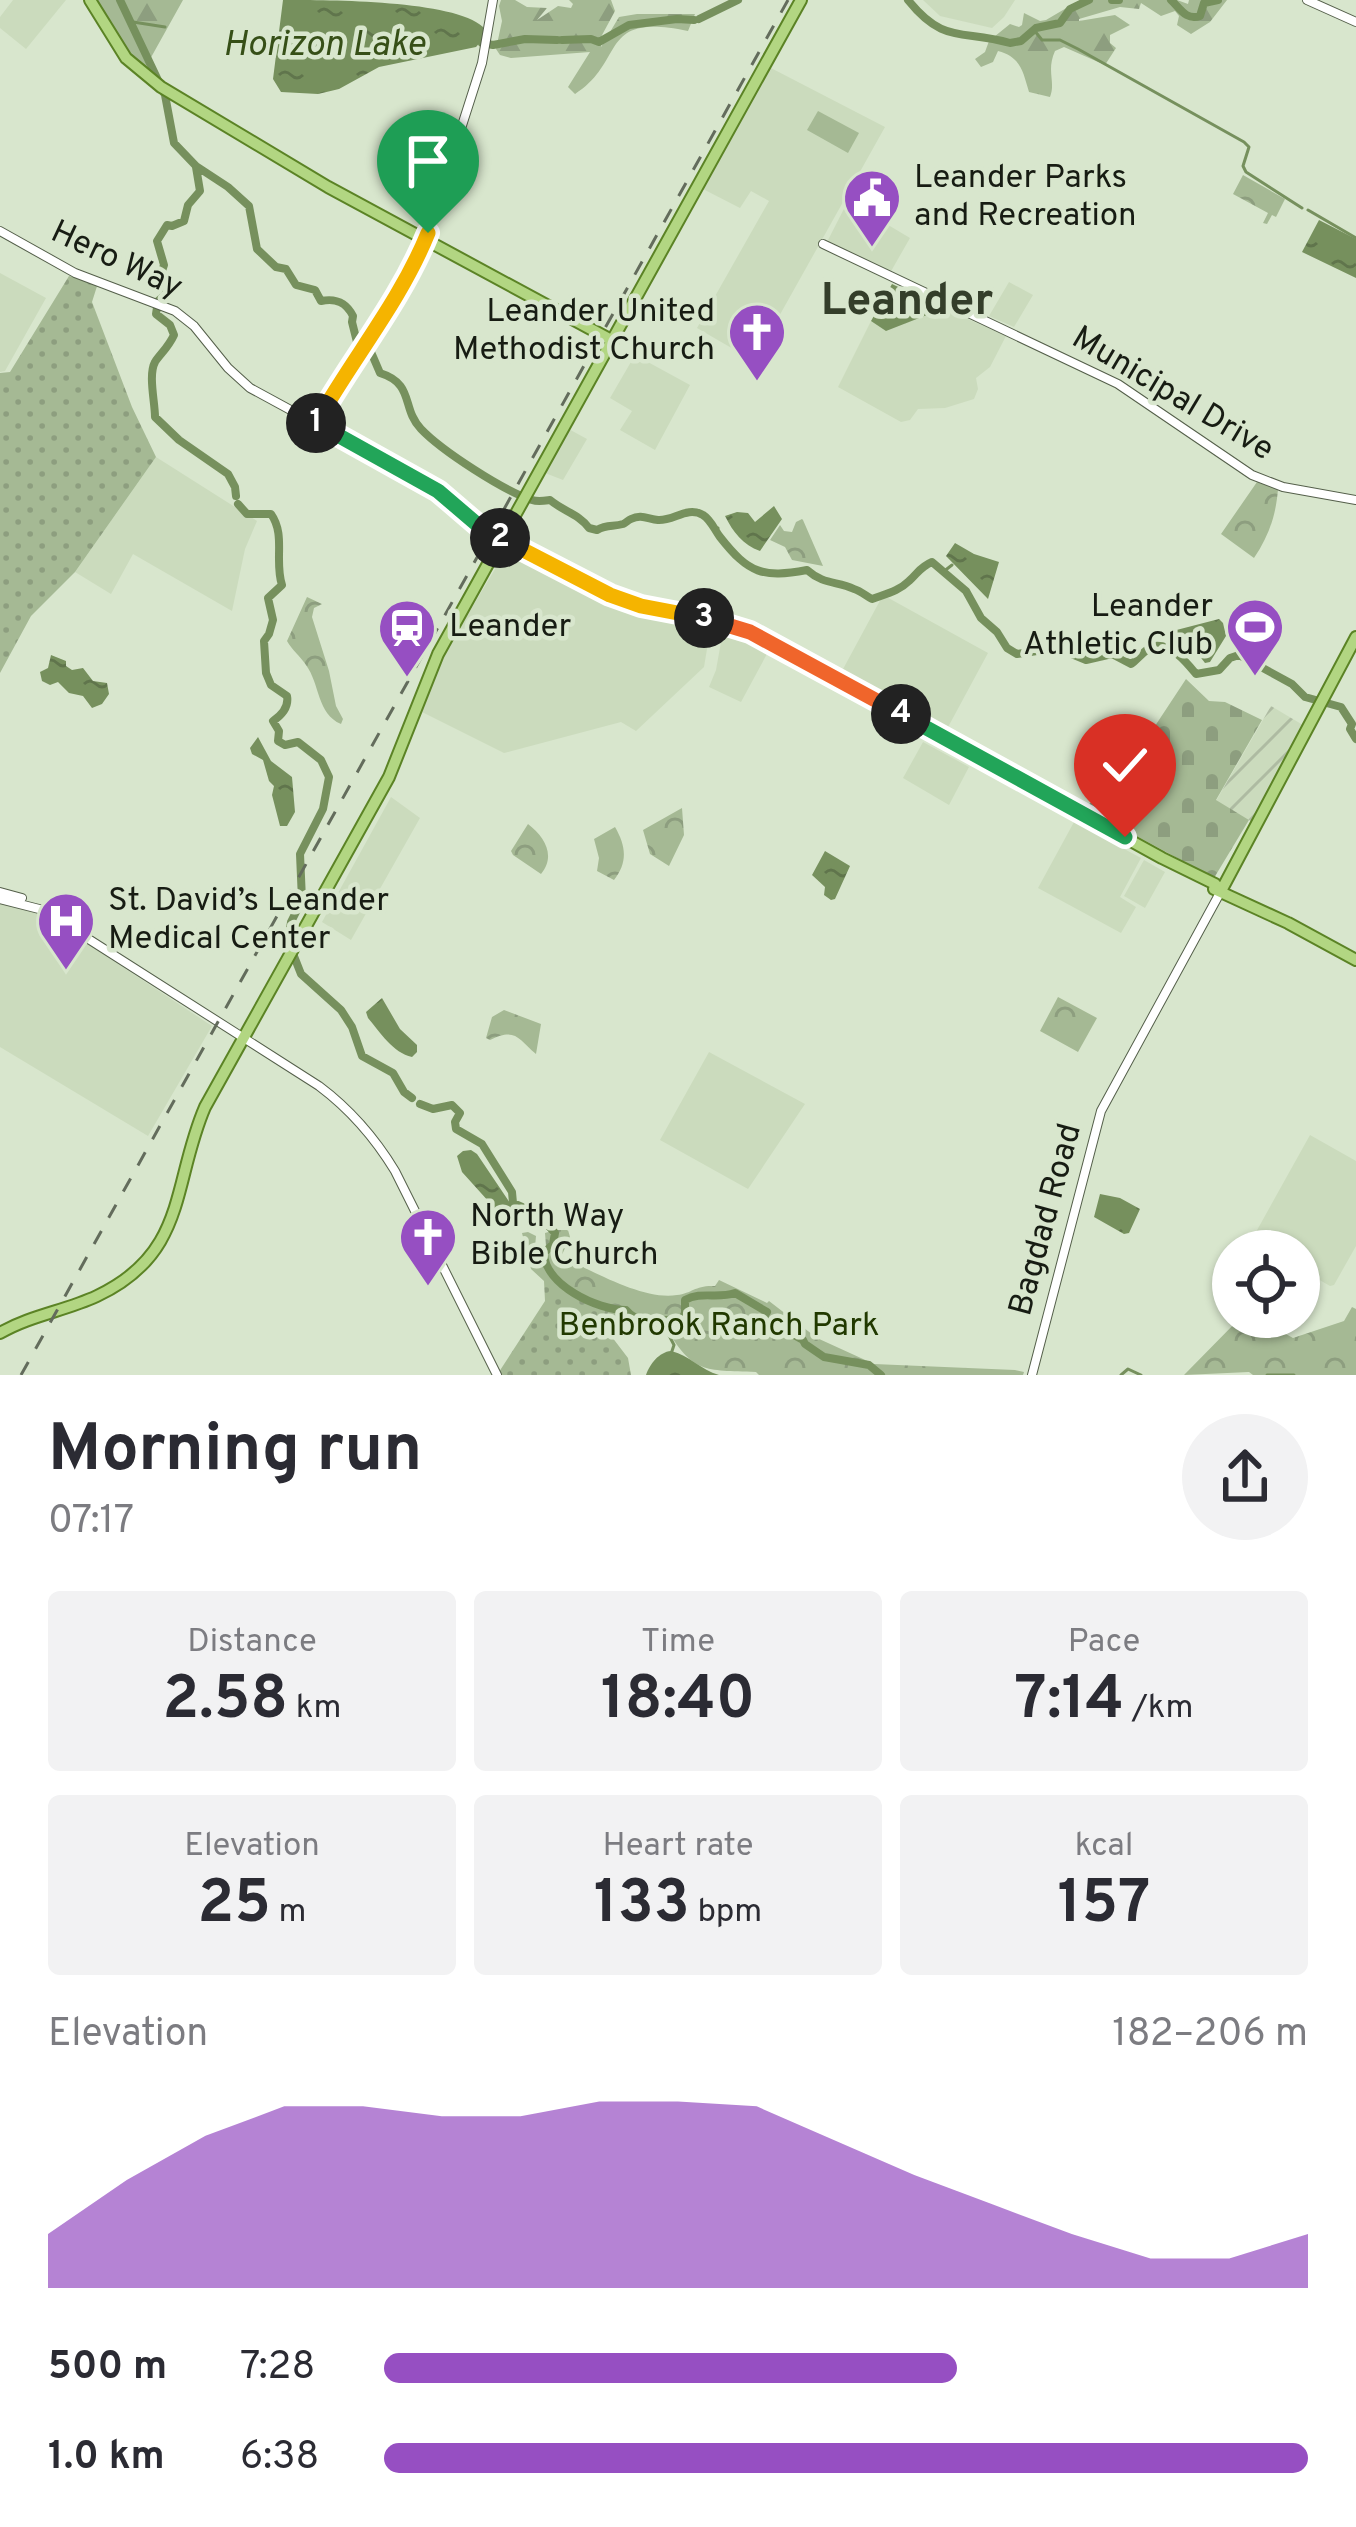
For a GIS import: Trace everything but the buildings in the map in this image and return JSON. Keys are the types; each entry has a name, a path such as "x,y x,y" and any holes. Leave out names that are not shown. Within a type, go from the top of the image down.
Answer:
{"main road":[{"path":"90,0 126,58 153,82 328,187 613,340"},
{"path":"0,1333 101,1294 151,1254 175,1213 201,1115 389,777 433,664 800,2"},
{"path":"502,539 610,595 750,632 1198,881 1356,960"},
{"path":"1221,891 1356,637"}],"street":[{"path":"315,424 379,326 425,241 487,45 493,0"},
{"path":"1307,0 1356,22"},
{"name":"Hero Way","path":"0,231 75,273 158,303 194,326 250,388 423,482 502,539"},
{"name":"Municipal Drive","path":"823,244 1079,363 1138,395 1243,470 1268,482 1356,502"},
{"name":"Bagdad Road","path":"1032,1375 1098,1118 1221,891"},
{"path":"0,895 43,910 334,1097 385,1154 497,1375"}],"shaded area":[{"path":"13,0 66,0 26,49 0,28 0,17"},
{"path":"923,0 1015,0 992,28 940,16"},
{"path":"769,67 885,127 754,361 697,328 769,201 751,191 740,208 701,188"},
{"path":"848,201 910,238 890,273 827,242"},
{"path":"0,273 46,298 5,371 0,372"},
{"path":"1009,282 1033,295 1014,327 989,316"},
{"path":"936,305 1006,336 990,367 976,378 974,399 945,408 918,409 910,420 901,422 838,387 871,321 889,328 932,313"},
{"path":"635,355 690,385 655,450 620,430 632,411 610,398"},
{"path":"565,427 587,439 563,480 540,471"},
{"path":"156,457 257,521 245,549 232,611 133,554 111,594 75,572"},
{"path":"507,549 605,599 711,625 704,667 636,731 621,722 504,753 422,712 446,651"},
{"path":"883,595 988,653 947,729 842,671"},
{"path":"723,631 768,652 741,702 709,687"},
{"path":"1271,706 1308,728 1256,824 1216,801"},
{"path":"923,742 969,767 949,805 903,778"},
{"path":"391,797 420,818 351,940 322,922"},
{"path":"1074,822 1141,858 1120,897 1136,907 1121,933 1038,888"},
{"path":"1144,860 1165,872 1145,908 1124,896"},
{"name":"St. David’s Leander Medical Center","path":"0,901 50,919 212,1026 148,1136 0,1047"},
{"path":"709,1052 805,1104 748,1189 660,1140"},
{"path":"1310,1135 1356,1161 1356,1246 1334,1285 1320,1280 1320,1230 1257,1230"}],"green space":[{"path":"96,0 183,0 144,70 135,64"},
{"path":"501,0 547,8 537,20 558,6 571,8 569,0 611,0 615,11 601,37 601,47 619,17 695,14 688,31 659,27 626,34 591,81 575,94 568,87 590,52 500,55 496,49"},
{"path":"1080,0 1188,4 1189,0 1227,0 1210,22 1191,34 1177,25 1175,11 1161,16 1141,3 1139,9 1120,7 1079,19 1115,15 1130,25 1110,35 1116,48 1105,65 1064,47 1055,51 1050,97 1029,92 1012,57 998,51 993,62 981,67 975,59 1010,24 1022,25 1024,13 1046,20"},
{"path":"818,111 859,133 848,153 807,130"},
{"path":"1243,175 1285,199 1267,224 1263,223 1268,213 1233,194"},
{"path":"69,276 98,283 92,302 156,457 75,572 31,616 0,673 0,373 10,372"},
{"path":"1257,482 1278,489 1271,525 1254,558 1221,534"},
{"path":"802,519 823,566 792,560 785,547 770,540 780,525 792,532"},
{"path":"307,597 322,604 314,608 312,617 341,724 327,713 311,673 287,641"},
{"path":"1186,679 1209,701 1225,702 1262,720 1216,800 1249,820 1214,878 1085,808 1128,767"},
{"path":"682,808 684,835 669,866 650,854 643,830"},
{"path":"528,824 546,847 548,860 541,874 511,851"},
{"path":"615,827 624,854 614,880 597,871 594,839"},
{"path":"1058,997 1097,1018 1078,1052 1040,1031"},
{"path":"504,1010 541,1024 536,1054 511,1035 486,1038 492,1017"},
{"path":"568,1230 570,1237 561,1257 685,1329 656,1331 599,1320 628,1358 631,1375 497,1375 545,1301 544,1281 531,1269 522,1233 536,1236 538,1251 546,1246 545,1233"},
{"name":"Benbrook Ranch Park","path":"555,1253 615,1282 663,1296 715,1286 719,1280 769,1301 817,1338 874,1364 1024,1372 759,1375 712,1369 692,1361 665,1326 609,1318 551,1282"},
{"path":"1352,1307 1356,1309 1356,1375 1184,1375 1220,1338 1320,1338 1320,1329 1344,1321"}],"water":[{"name":"Horizon Lake","path":"283,0 390,3 446,11 483,27 483,39 476,47 379,67 339,89 318,94 281,92 273,79"},
{"path":"1319,220 1356,239 1356,278 1302,252"},
{"path":"892,284 936,305 932,313 886,331 871,321"},
{"path":"774,506 782,519 760,551 739,537 725,516 748,513 755,522"},
{"path":"955,543 999,562 988,599 946,556"},
{"path":"1219,619 1226,636 1210,662 1205,663 1182,641 1162,638 1161,634"},
{"path":"51,655 66,661 72,670 83,668 93,681 107,683 109,694 102,704 92,708 83,696 69,693 58,682 42,681 40,672 48,668"},
{"path":"258,737 271,761 292,777 295,812 287,826 280,826 274,786 263,760 250,748"},
{"path":"825,851 850,866 831,900 812,875"},
{"path":"382,998 400,1029 417,1045 412,1057 393,1047 368,1018 366,1012"},
{"path":"471,1150 512,1206 511,1213 499,1213 462,1172 457,1156"},
{"path":"1100,1194 1140,1209 1129,1233 1094,1217"},
{"path":"671,1351 719,1375 646,1375 656,1359"}],"waterway":[{"path":"120,0 165,95 174,143 249,206 257,249 276,267 286,269 296,285 315,290 321,301 347,307 358,346 371,352 380,373 398,383 421,429 490,479 532,500 550,500 597,530 638,517 664,520 697,513 708,519 749,566 768,573 807,570 872,599 901,587 932,562 966,591 981,618 1017,654 1057,648 1086,660 1112,654 1131,664 1149,649 1161,646 1196,674 1219,670 1239,655 1292,684 1305,697 1341,707 1356,739"},
{"path":"699,19 738,0"},
{"path":"908,0 943,30 1010,43 1021,41 1036,28 1060,23 1070,9 1089,0"},
{"path":"1112,0 1119,0"},
{"path":"1171,0 1191,17 1200,16 1204,3 1218,0"},
{"path":"562,40 599,42 629,25 694,20"},
{"path":"133,22 165,27"},
{"path":"1034,30 1042,40 1060,40 1078,49 1244,142 1249,147 1243,166 1246,172 1302,208"},
{"path":"482,43 557,40"},
{"path":"196,167 200,191 188,205 184,221 167,225 157,241 164,265 158,283 166,294 158,301 156,314 174,335 153,367 155,417 228,474 236,496"},
{"path":"1308,210 1356,238"},
{"path":"238,504 247,514 271,514 278,531 282,585 268,598 273,620 264,641 271,685 287,696 284,710 273,721 278,741 285,745 298,742 321,760 329,777 323,809 300,854 302,900 288,941 301,974 341,1010 352,1027 362,1056 393,1073 412,1098"},
{"path":"943,572 952,565"},
{"path":"1177,654 1196,651"},
{"path":"420,1104 433,1109 452,1105 460,1113 456,1129 482,1144 512,1192 513,1203 538,1214 555,1233 544,1253 547,1265 575,1294 652,1321 682,1319 685,1300 691,1297 735,1293 824,1357 869,1365 881,1375"},
{"path":"661,1320 674,1345 671,1354"},
{"path":"1121,1375 1128,1369 1141,1375"},
{"path":"1267,1375 1294,1375"}],"railway":[{"path":"21,1375 788,0"}],"place":[{"name":"Leander Parks and Recreation","path":"872,249"},
{"name":"Leander United Methodist Church","path":"757,383"},
{"name":"Leander Athletic Club","path":"1255,678"},
{"name":"Leander","path":"407,679"},
{"name":"St. David’s Leander Medical Center","path":"66,972"},
{"name":"North Way Bible Church","path":"428,1288"}],"district":[{"name":"Leander","path":"907,302"}],"route":[{"path":"428,233 379,326 315,424 423,482 479,526 581,581 641,606 750,632 1125,837"}]}
